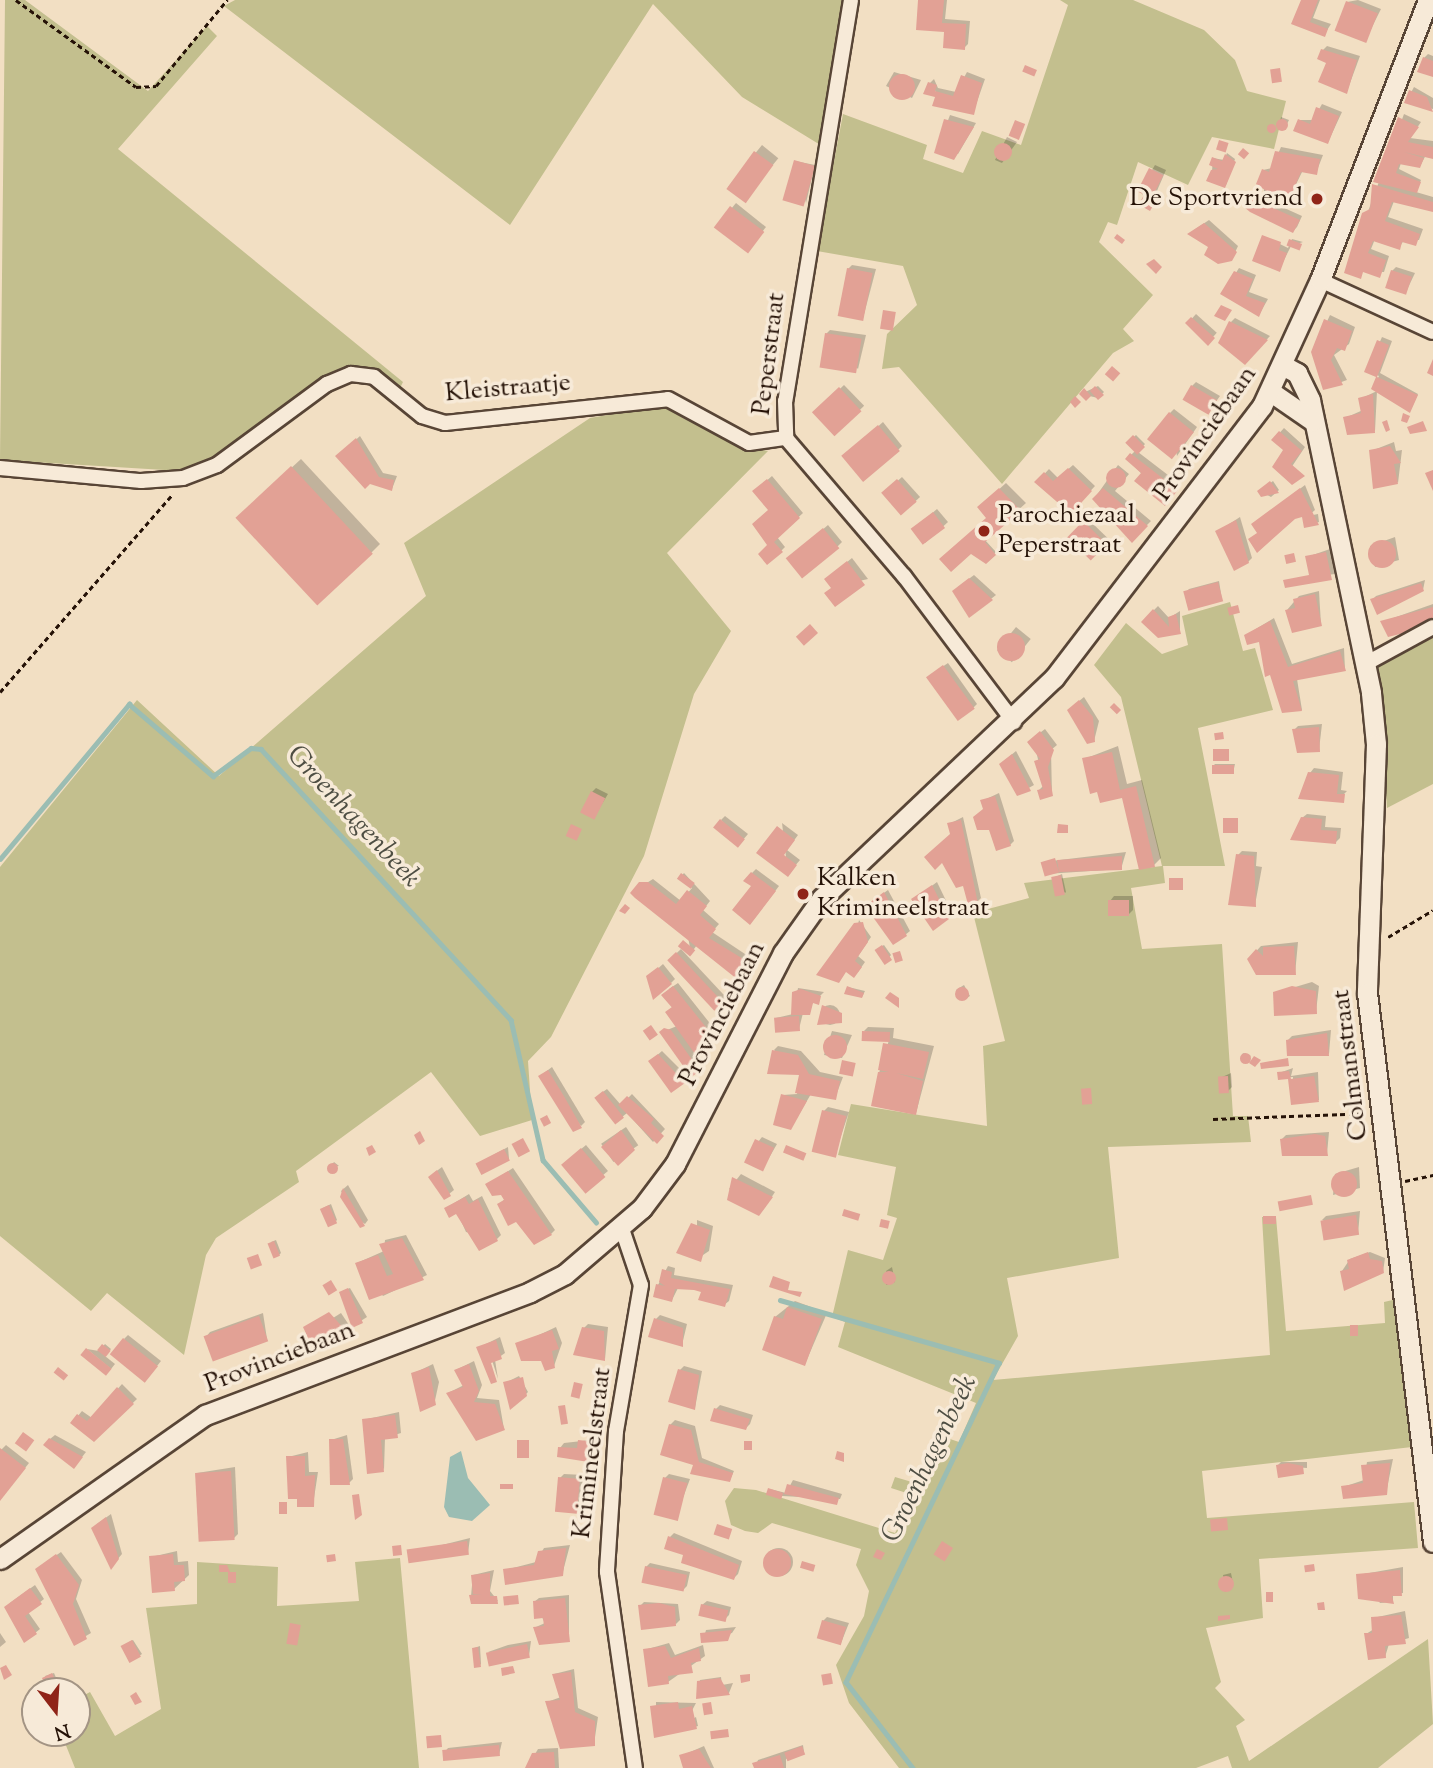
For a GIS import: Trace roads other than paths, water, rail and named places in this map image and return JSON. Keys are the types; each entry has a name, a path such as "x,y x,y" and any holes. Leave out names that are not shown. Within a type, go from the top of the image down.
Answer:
{"main road":[{"name":"Provinciebaan","path":"0,1559 205,1415 530,1292 565,1274 622,1229 675,1164 783,953 822,898 1014,722 1164,539 1271,391 1320,280 1428,0"},
{"name":"Colmanstraat","path":"1284,366 1297,373 1312,421 1365,664 1376,744 1367,942 1383,1112 1433,1542"},
{"path":"1271,391 1312,421"}],"street":[{"name":"Peperstraat","path":"851,0 785,401 786,438 904,576 1014,722"},
{"path":"1320,280 1433,332"},
{"name":"Kleistraatje","path":"0,468 141,481 183,478 217,465 327,384 351,374 374,377 422,416 445,423 668,399 749,443 786,438"},
{"path":"1365,664 1433,628"},
{"name":"Krimineelstraat","path":"622,1229 640,1285 616,1431 607,1572 635,1768"}],"water":[{"path":"461,1451 468,1478 490,1505 472,1521 449,1517 444,1507 450,1457"}],"waterway":[{"name":"Groenhagenbeek","path":"0,859 129,704 213,776 251,748 261,749 511,1020 543,1160 596,1222"},
{"name":"Groenhagenbeek","path":"780,1300 999,1363 846,1682 913,1768"}],"place":[{"name":"De Sportvriend","path":"1317,199"},
{"name":"Parochiezaal Peperstraat","path":"984,531"},
{"name":"Kalken Krimineelstraat","path":"803,894"}]}
